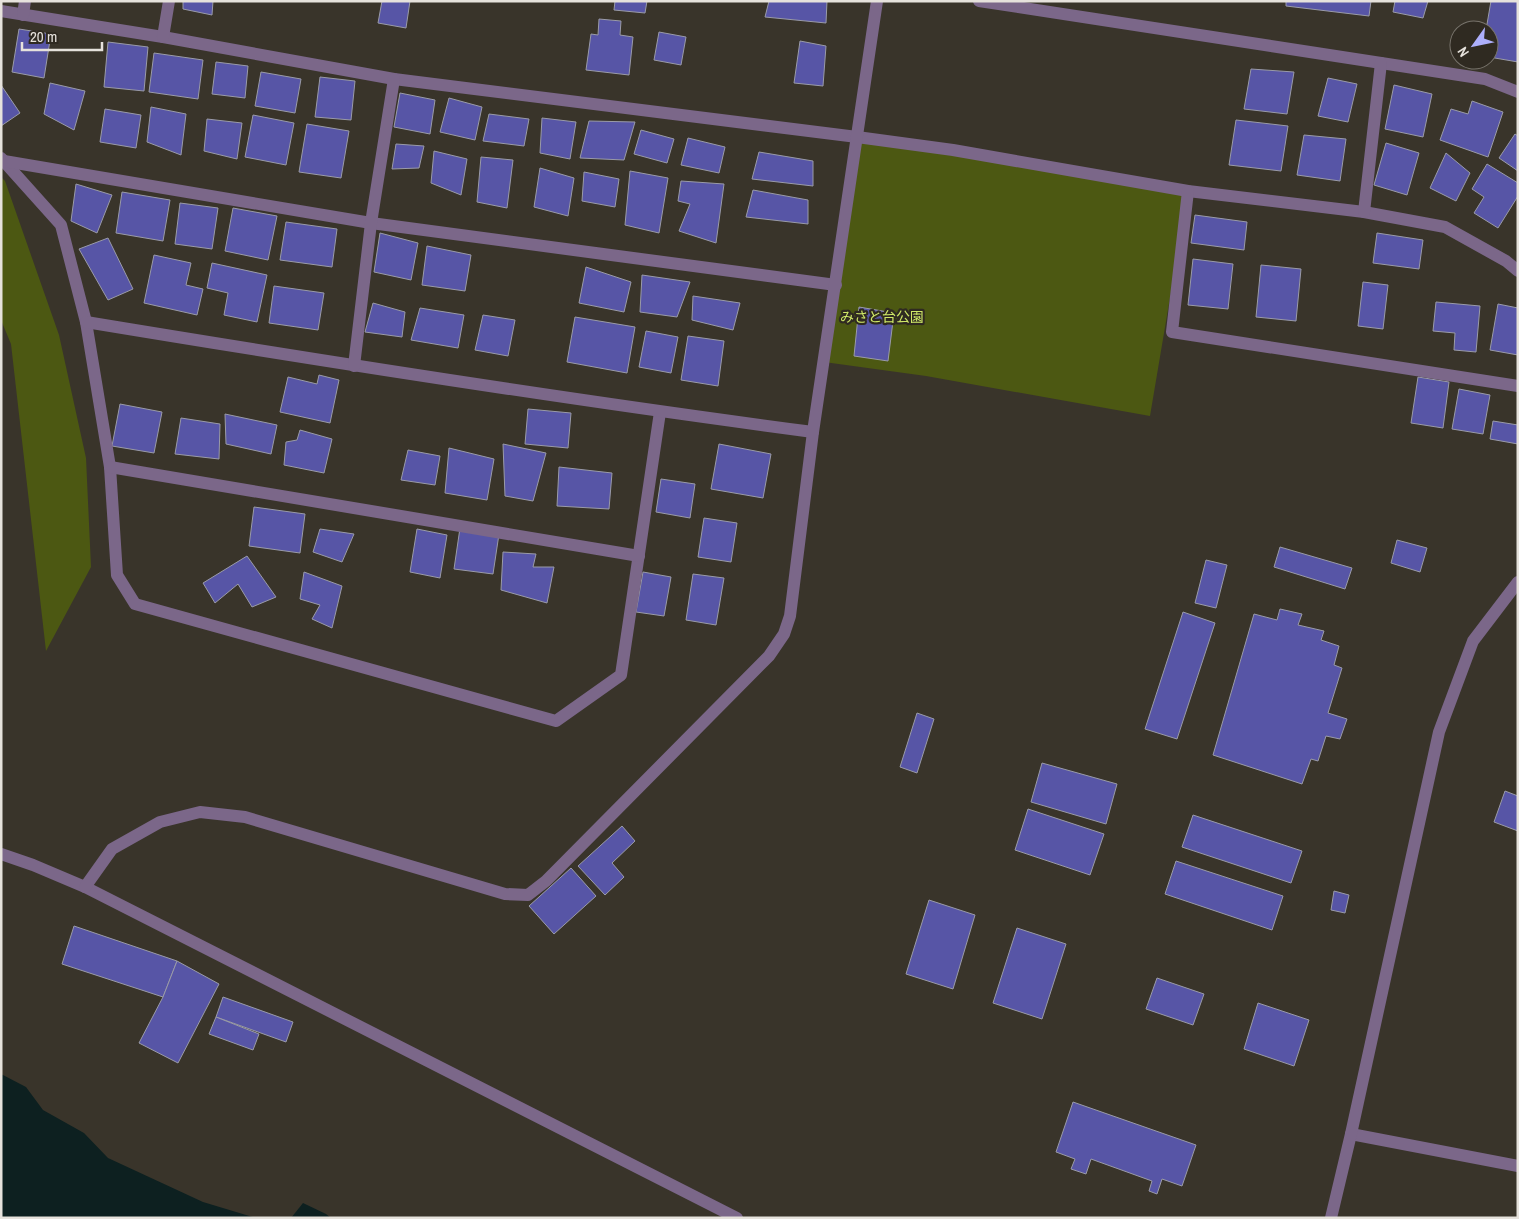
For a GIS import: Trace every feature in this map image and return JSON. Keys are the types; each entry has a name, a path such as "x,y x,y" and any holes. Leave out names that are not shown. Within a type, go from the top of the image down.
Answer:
{"street":[{"path":"24,15 25,1"},
{"path":"163,37 169,1"},
{"path":"85,887 112,850 160,822 200,812 245,817 505,894 528,895 546,881 769,656 784,634 790,616 813,432 878,1"},
{"path":"979,1 1059,7 1485,80 1518,92"},
{"path":"1,12 163,37 394,79 953,150 1188,191 1364,212 1445,227 1506,261 1518,271"},
{"path":"1364,212 1381,63"},
{"path":"354,366 371,223 394,79"},
{"path":"3,160 371,223 836,285"},
{"path":"3,160 61,225 86,322 110,467 118,575 135,604 556,721 621,675 660,412"},
{"path":"1188,191 1172,332 1518,386"},
{"path":"86,322 354,366 660,412 813,432"},
{"path":"110,467 639,556"},
{"path":"1331,1218 1439,732 1473,641 1518,582"},
{"path":"1,854 85,887 737,1218"},
{"path":"1351,1134 1518,1166"}],"green space":[{"name":"みさと台公園","path":"857,137 1188,191 1150,416 926,376 824,362"},
{"path":"1,177 5,181 59,335 86,458 91,567 46,651 11,344 1,320"}],"water":[{"path":"1,1074 26,1087 43,1110 84,1133 108,1158 203,1202 256,1218 1,1218"},
{"path":"303,1203 326,1214 331,1218 291,1218"}],"building":[{"path":"183,1 213,1 212,15 183,9"},
{"path":"382,1 410,1 406,28 378,23"},
{"path":"615,1 647,1 645,13 614,10"},
{"path":"769,1 827,1 826,23 765,17"},
{"path":"1286,1 1371,1 1369,16 1286,6"},
{"path":"1395,1 1428,1 1423,18 1393,12"},
{"path":"1491,1 1518,1 1518,62 1499,59 1499,20 1488,20"},
{"path":"599,19 621,21 620,35 633,37 629,75 586,70 591,34 598,35"},
{"path":"19,29 51,34 44,78 12,72"},
{"path":"659,32 686,37 681,65 654,60"},
{"path":"800,41 826,46 823,86 794,83"},
{"path":"108,42 148,47 144,91 104,87"},
{"path":"154,53 203,60 198,99 149,92"},
{"path":"216,62 248,66 245,98 212,94"},
{"path":"1251,69 1294,72 1287,114 1244,109"},
{"path":"261,72 301,79 295,113 255,106"},
{"path":"320,77 355,81 351,120 315,117"},
{"path":"1328,78 1357,84 1348,122 1318,116"},
{"path":"50,83 85,91 74,130 44,114"},
{"path":"1,85 20,113 1,126"},
{"path":"1394,85 1432,94 1423,137 1385,129"},
{"path":"400,93 435,100 430,134 394,127"},
{"path":"449,98 482,107 475,140 440,132"},
{"path":"1472,101 1503,112 1488,157 1440,140 1451,109 1468,114"},
{"path":"151,107 186,114 181,155 147,142"},
{"path":"105,109 141,115 136,148 100,142"},
{"path":"489,114 529,119 524,146 483,141"},
{"path":"253,115 294,123 286,165 245,157"},
{"path":"542,118 576,122 570,159 540,153"},
{"path":"207,119 242,123 237,159 204,151"},
{"path":"1236,120 1288,126 1281,171 1229,165"},
{"path":"589,121 635,122 624,160 580,158"},
{"path":"307,124 349,131 341,178 299,172"},
{"path":"641,130 674,139 667,163 634,154"},
{"path":"1515,134 1518,136 1518,171 1499,158"},
{"path":"1304,135 1346,139 1340,181 1297,175"},
{"path":"688,138 725,147 719,173 681,165"},
{"path":"1386,143 1419,153 1407,195 1374,185"},
{"path":"396,144 424,146 419,168 392,169"},
{"path":"434,151 467,159 461,195 431,183"},
{"path":"759,152 813,161 813,186 752,179"},
{"path":"1446,153 1470,173 1456,201 1430,188"},
{"path":"481,157 513,160 507,208 477,202"},
{"path":"1487,164 1518,183 1518,196 1498,228 1474,213 1484,197 1472,189"},
{"path":"540,168 574,178 568,216 534,207"},
{"path":"630,171 668,178 659,233 625,225"},
{"path":"584,172 619,179 615,207 582,201"},
{"path":"681,181 724,184 716,243 679,231 690,204 678,201"},
{"path":"76,184 112,195 97,233 71,221"},
{"path":"753,190 808,200 808,224 746,217"},
{"path":"122,192 170,200 163,241 116,233"},
{"path":"180,203 218,208 212,249 175,244"},
{"path":"233,208 277,216 268,260 225,251"},
{"path":"1195,215 1247,222 1244,250 1191,243"},
{"path":"286,222 337,229 332,267 280,260"},
{"path":"380,233 418,243 411,280 374,272"},
{"path":"1377,233 1423,240 1419,269 1373,263"},
{"path":"108,238 133,289 108,300 79,249"},
{"path":"427,246 471,255 465,291 422,285"},
{"path":"154,255 191,263 186,285 203,289 197,315 144,303"},
{"path":"1193,259 1233,264 1228,309 1188,305"},
{"path":"212,263 267,275 257,322 224,315 228,293 207,288"},
{"path":"1261,265 1301,269 1296,321 1256,317"},
{"path":"586,267 631,282 624,312 579,303"},
{"path":"642,275 690,282 677,317 640,312"},
{"path":"1363,282 1388,285 1383,329 1358,326"},
{"path":"274,286 324,293 318,330 269,323"},
{"path":"693,296 740,303 733,330 692,320"},
{"path":"1436,302 1480,306 1476,352 1454,350 1455,333 1433,331"},
{"path":"373,303 405,312 402,337 365,332"},
{"path":"1498,304 1518,308 1518,355 1490,350"},
{"path":"859,307 894,313 888,361 854,356"},
{"path":"420,308 464,315 458,348 411,340"},
{"path":"483,315 515,320 508,356 475,350"},
{"path":"575,317 635,327 627,373 567,362"},
{"path":"646,331 678,337 671,373 639,367"},
{"path":"688,336 724,341 718,386 681,380"},
{"path":"319,375 339,380 330,423 280,412 288,377 317,384"},
{"path":"1418,377 1449,382 1443,428 1411,423"},
{"path":"1459,389 1490,395 1483,434 1452,429"},
{"path":"120,404 162,412 154,453 112,446"},
{"path":"528,409 571,413 568,448 525,444"},
{"path":"225,414 277,425 271,454 226,444"},
{"path":"181,418 220,424 219,459 175,454"},
{"path":"1493,421 1518,425 1518,444 1490,439"},
{"path":"300,430 332,439 324,473 284,465 286,442 297,440"},
{"path":"503,444 546,453 533,501 505,496"},
{"path":"719,444 771,454 763,498 711,489"},
{"path":"449,448 494,459 487,500 445,493"},
{"path":"408,450 440,456 435,485 401,480"},
{"path":"559,467 612,473 609,509 557,506"},
{"path":"661,479 695,484 690,518 656,512"},
{"path":"254,507 305,514 300,553 249,546"},
{"path":"704,518 737,523 731,562 698,557"},
{"path":"460,528 499,534 493,574 454,569"},
{"path":"320,529 354,534 342,562 313,552"},
{"path":"417,529 447,535 440,578 410,572"},
{"path":"1397,540 1427,548 1420,572 1391,563"},
{"path":"1280,547 1352,568 1345,589 1274,567"},
{"path":"503,552 536,554 533,567 554,567 547,603 501,590"},
{"path":"247,556 276,597 252,607 238,584 215,603 203,583"},
{"path":"1206,560 1227,565 1216,608 1195,603"},
{"path":"304,572 342,586 332,628 312,619 320,605 300,599"},
{"path":"643,572 671,577 664,616 636,612"},
{"path":"693,574 724,578 716,625 686,620"},
{"path":"1280,609 1302,614 1298,625 1324,631 1321,640 1339,646 1334,665 1342,668 1328,713 1347,719 1340,739 1326,736 1318,761 1311,759 1302,784 1213,755 1254,614 1277,620"},
{"path":"1183,612 1215,623 1177,739 1145,729"},
{"path":"917,713 934,719 917,773 900,767"},
{"path":"1042,763 1117,784 1106,824 1031,802"},
{"path":"1505,791 1518,796 1518,831 1494,822"},
{"path":"1028,809 1104,834 1090,875 1015,850"},
{"path":"1193,815 1302,851 1291,883 1182,847"},
{"path":"622,826 635,841 612,863 624,877 605,895 578,866"},
{"path":"1176,861 1283,896 1272,930 1165,894"},
{"path":"571,868 596,896 554,934 529,906"},
{"path":"1334,891 1349,895 1345,913 1331,910"},
{"path":"929,900 975,915 953,989 906,974"},
{"path":"74,926 177,961 163,997 62,964"},
{"path":"1017,928 1066,944 1042,1019 993,1003"},
{"path":"177,961 219,984 178,1063 139,1043 163,997"},
{"path":"1157,978 1204,994 1193,1025 1146,1009"},
{"path":"223,997 293,1022 286,1042 216,1017"},
{"path":"1258,1003 1309,1020 1294,1066 1244,1049"},
{"path":"216,1017 259,1034 253,1050 209,1034"},
{"path":"1073,1102 1196,1145 1182,1186 1162,1179 1157,1194 1149,1191 1152,1181 1091,1159 1086,1174 1071,1169 1075,1159 1056,1152"}]}
